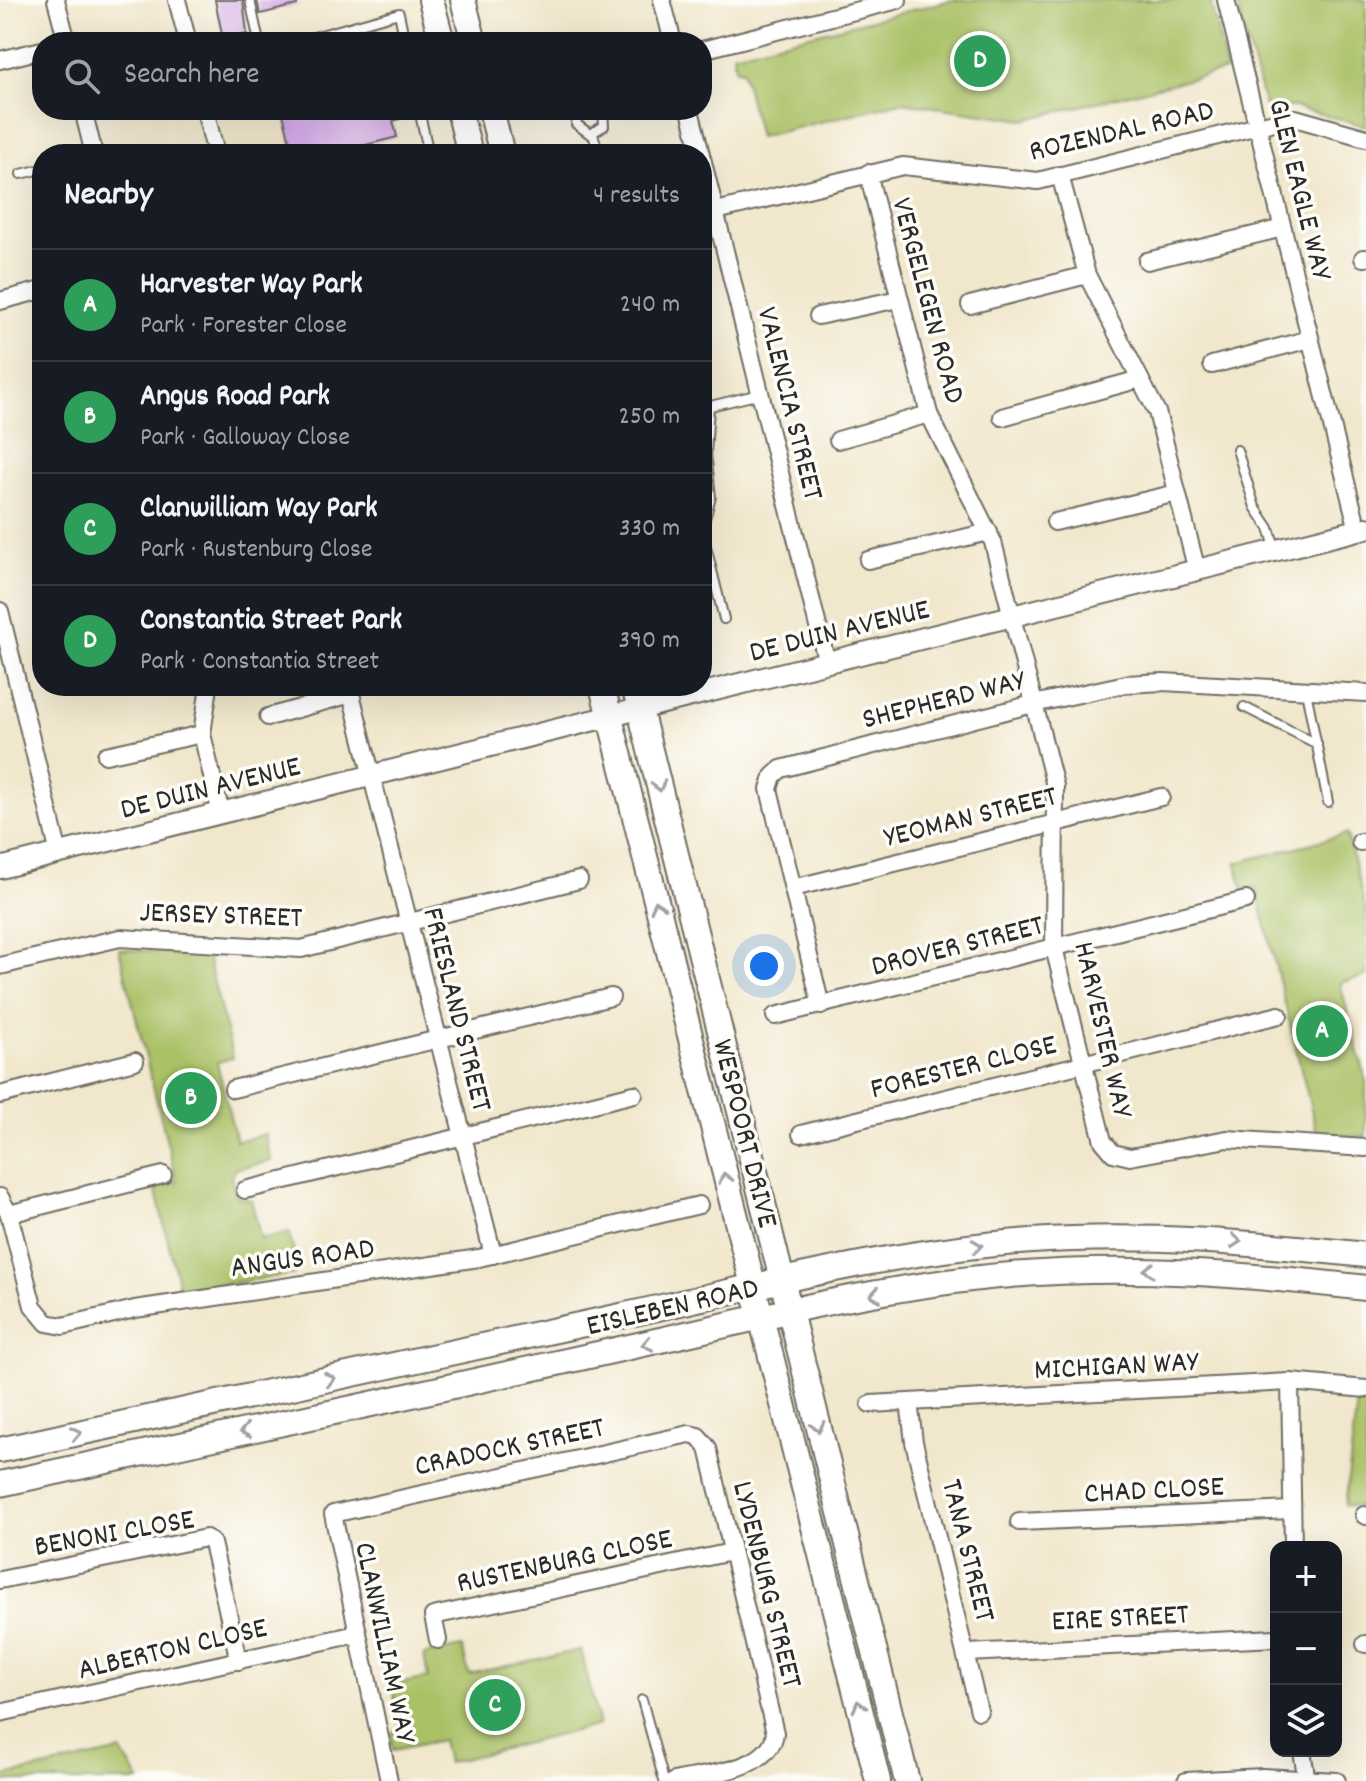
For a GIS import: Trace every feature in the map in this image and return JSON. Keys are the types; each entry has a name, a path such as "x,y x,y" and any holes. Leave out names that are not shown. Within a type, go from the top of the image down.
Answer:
{"main road":[{"path":"431,0 439,32"},
{"path":"463,0 471,32"},
{"path":"462,120 468,144"},
{"path":"494,120 500,144"},
{"name":"WESPOORT DRIVE","path":"605,696 878,1781"},
{"name":"WESPOORT DRIVE","path":"636,696 907,1781"},
{"name":"EISLEBEN ROAD","path":"0,1450 752,1287 951,1249 1036,1240 1122,1237 1213,1239 1366,1255"},
{"name":"EISLEBEN ROAD","path":"0,1484 789,1312 947,1283 1073,1271 1223,1272 1366,1288"}],"street":[{"path":"56,0 64,32"},
{"path":"177,0 185,32"},
{"path":"662,0 670,32"},
{"path":"823,0 827,18"},
{"path":"712,47 898,0"},
{"name":"GLEN EAGLE WAY","path":"1226,0 1310,339 1362,529"},
{"path":"0,60 32,52"},
{"name":"ROZENDAL ROAD","path":"716,211 903,166 1021,181 1060,175 1295,118 1366,138"},
{"path":"86,120 92,144"},
{"path":"208,120 214,144"},
{"name":"VALENCIA STREET","path":"693,120 699,144"},
{"name":"VERGELEGEN ROAD","path":"868,173 929,414 989,532 1011,617"},
{"path":"1060,175 1087,275 1157,412 1197,571"},
{"name":"VALENCIA STREET","path":"712,195 827,663"},
{"path":"1147,261 1283,228"},
{"path":"970,305 1087,275"},
{"path":"0,301 32,293"},
{"path":"818,316 899,299"},
{"path":"1212,365 1310,339"},
{"path":"1002,417 1140,379"},
{"path":"838,440 929,414"},
{"path":"1055,522 1177,493"},
{"name":"DE DUIN AVENUE","path":"712,692 1362,529"},
{"path":"868,560 989,532"},
{"path":"0,611 6,662 59,854"},
{"name":"HARVESTER WAY","path":"1011,617 1055,786 1054,948 1103,1141 1121,1156 1227,1139 1366,1148"},
{"name":"SHEPHERD WAY","path":"821,1006 769,789 773,776 781,769 1033,704 1126,684 1366,693"},
{"path":"208,696 202,734 221,814"},
{"path":"268,717 332,696"},
{"name":"FRIESLAND STREET","path":"352,696 493,1255"},
{"name":"DE DUIN AVENUE","path":"0,868 695,696"},
{"path":"106,755 202,734"},
{"name":"YEOMAN STREET","path":"793,888 1161,797"},
{"name":"JERSEY STREET","path":"0,966 120,938 301,949 579,880"},
{"name":"DROVER STREET","path":"775,1016 1246,900"},
{"path":"233,1089 611,997"},
{"name":"FORESTER CLOSE","path":"801,1134 1279,1015"},
{"path":"0,1095 135,1061"},
{"path":"245,1190 634,1094"},
{"path":"9,1214 163,1175"},
{"name":"ANGUS ROAD","path":"0,1197 9,1214 33,1306 47,1323 63,1326 135,1309 493,1255 699,1205"},
{"path":"1290,1382 1293,1541"},
{"name":"MICHIGAN WAY","path":"870,1404 1290,1382 1366,1389"},
{"name":"TANA STREET","path":"909,1402 914,1442 979,1711"},
{"name":"CRADOCK STREET","path":"333,1514 689,1434 698,1436"},
{"name":"LYDENBURG STREET","path":"674,1781 749,1763 771,1749 775,1727 708,1448 698,1436"},
{"name":"CHAD CLOSE","path":"1019,1522 1292,1510"},
{"name":"CLANWILLIAM WAY","path":"333,1514 389,1781"},
{"name":"BENONI CLOSE","path":"0,1580 206,1538 212,1543 239,1661"},
{"name":"RUSTENBURG CLOSE","path":"438,1640 433,1616 731,1552"},
{"name":"ALBERTON CLOSE","path":"0,1713 357,1634"},
{"name":"EIRE STREET","path":"967,1653 1270,1638"},
{"path":"1303,1757 1307,1780"},
{"path":"1186,1781 1263,1777 1337,1781"}],"lane":[{"path":"250,0 257,32"},
{"path":"332,32 399,13 403,32"},
{"path":"421,120 427,144"},
{"path":"577,120 579,129 593,134"},
{"path":"593,134 604,126 604,120"},
{"path":"593,134 596,144"},
{"path":"21,174 32,171"},
{"path":"712,406 761,394"},
{"path":"1237,450 1255,507 1269,528 1276,551"},
{"path":"712,573 724,619"},
{"path":"1306,690 1328,802"},
{"path":"1244,707 1317,744"},
{"path":"642,1700 664,1781"}],"green space":[{"path":"952,0 1210,0 1227,70 1024,120 901,102 759,137 742,69 736,70 733,54"},
{"path":"1236,0 1366,0 1366,126 1293,107 1265,107"},
{"path":"1347,834 1366,910 1366,976 1340,983 1366,1079 1366,1137 1317,1133 1256,887 1243,890 1236,863"},
{"path":"119,949 207,956 233,1058 217,1062 236,1141 265,1134 271,1161 235,1169 231,1177 237,1197 251,1200 261,1239 289,1232 298,1270 294,1274 180,1291 155,1188 177,1182"},
{"path":"1357,1402 1366,1403 1366,1507 1345,1505"},
{"path":"462,1647 469,1674 581,1650 599,1725 447,1763 442,1740 393,1750 390,1735 400,1726 392,1685 428,1678 424,1655"},
{"path":"121,1751 140,1781 0,1781 0,1777"}],"building":[{"path":"215,0 243,0 247,32 222,32"},
{"path":"257,0 297,0 297,5 260,14"},
{"path":"284,120 396,120 393,121 397,137 369,144 290,144"}],"place":[{"name":"Constantia Street Park","path":"980,61"},
{"name":"Harvester Way Park","path":"1322,1031"},
{"name":"Angus Road Park","path":"191,1098"},
{"name":"Clanwilliam Way Park","path":"495,1705"}]}
